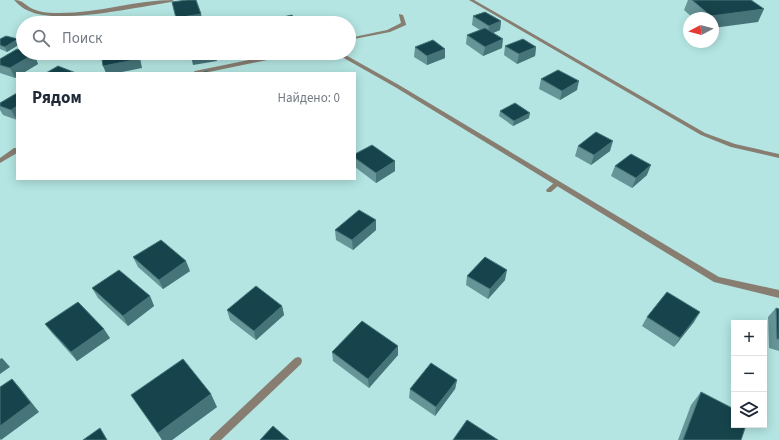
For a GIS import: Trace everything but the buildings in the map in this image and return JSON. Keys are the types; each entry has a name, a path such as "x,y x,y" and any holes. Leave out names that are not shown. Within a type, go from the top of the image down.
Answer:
{"street":[{"path":"18,0 32,11 49,14 76,14 171,0"},
{"path":"200,72 257,60"},
{"path":"351,60 397,86 717,280 779,294"},
{"path":"0,161 16,151"}],"lane":[{"path":"471,0 703,134 733,146 779,156"},
{"path":"356,38 388,31 404,24 401,15"},
{"path":"549,190 557,184"},
{"path":"214,440 298,361"}]}
